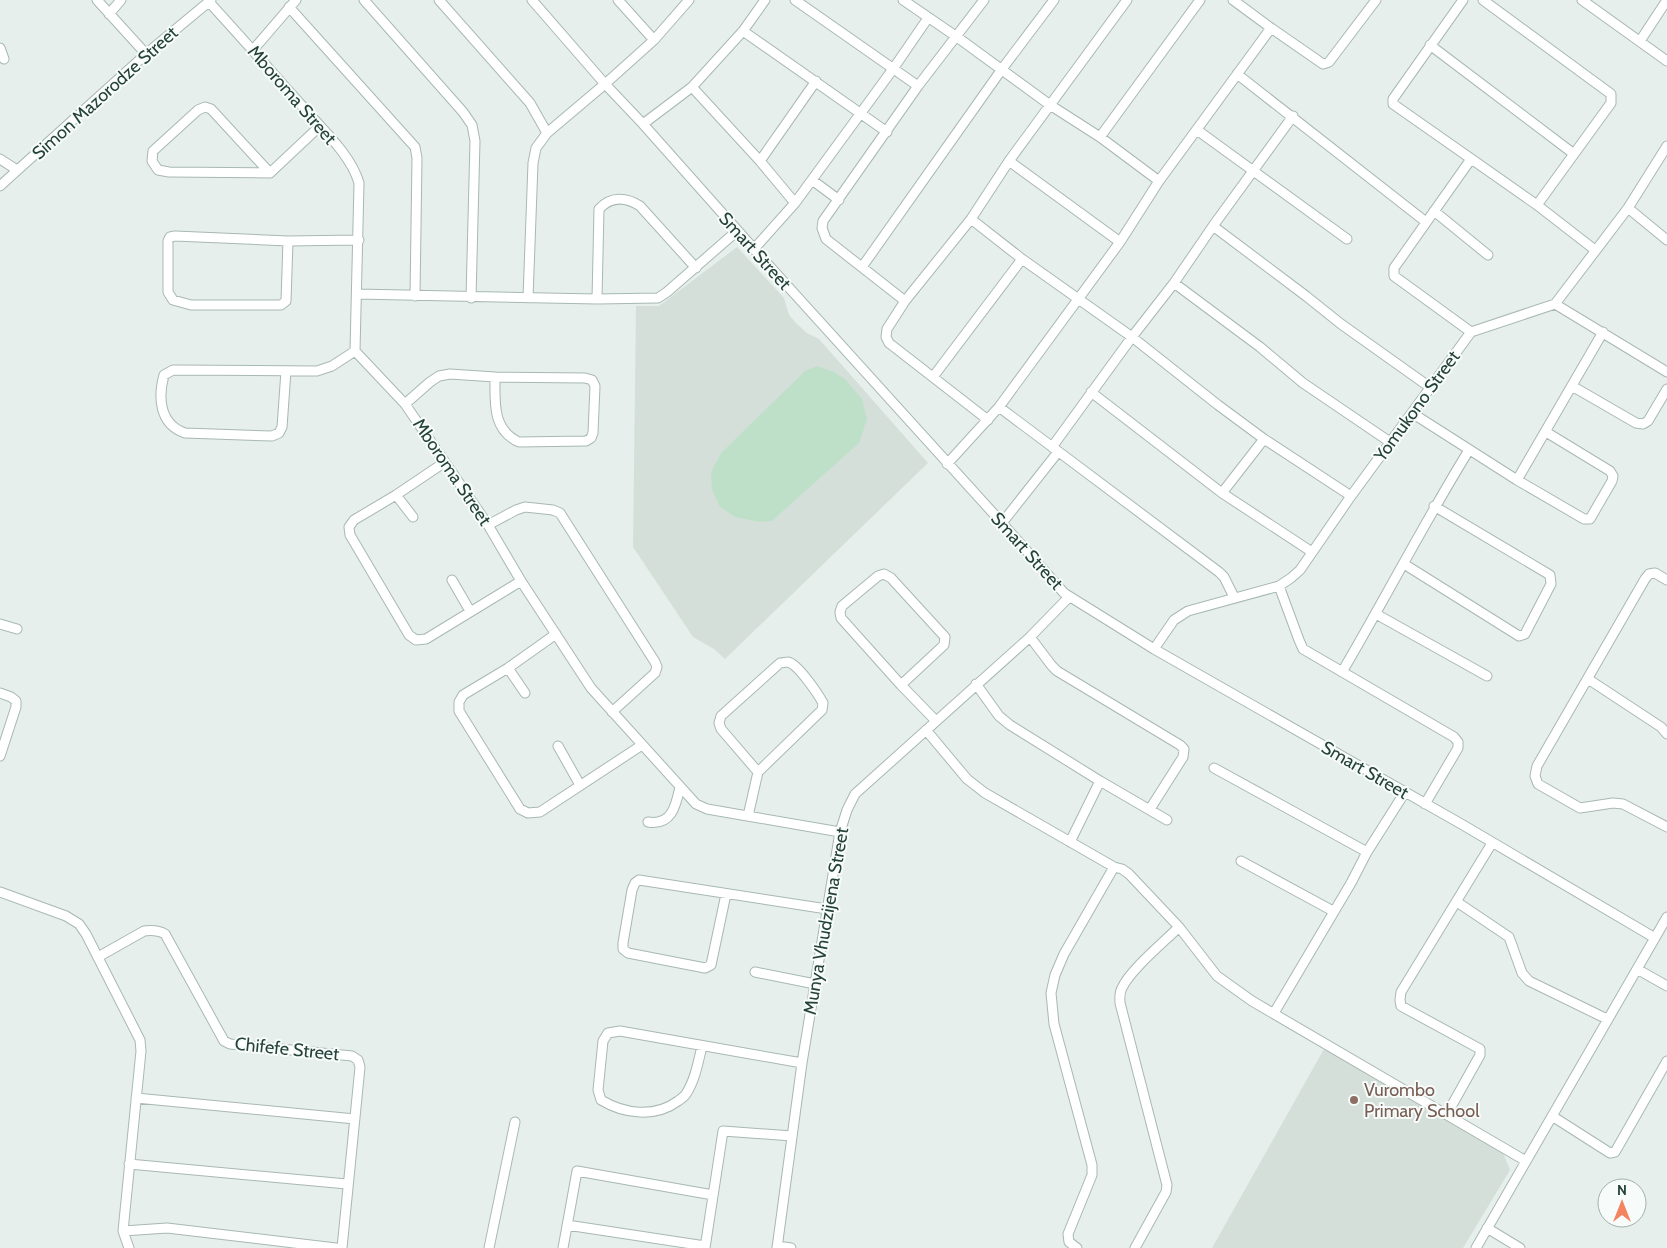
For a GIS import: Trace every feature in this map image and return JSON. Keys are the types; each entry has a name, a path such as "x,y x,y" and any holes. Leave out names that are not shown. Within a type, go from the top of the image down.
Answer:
{"street":[{"path":"97,0 146,54"},
{"path":"109,14 122,0"},
{"path":"253,50 296,0"},
{"path":"364,0 462,112 472,126 475,141 471,298"},
{"path":"439,0 530,103 547,133"},
{"name":"Smart Street","path":"532,0 754,250 1069,597 1154,649 1463,825 1655,938"},
{"path":"618,0 654,40"},
{"path":"528,298 533,163 536,148 547,133 654,40 690,0"},
{"path":"643,124 692,87 743,31 764,0"},
{"path":"796,0 918,86"},
{"path":"904,301 826,239 823,232 823,222 918,86 984,0"},
{"path":"862,268 1002,69 1054,0"},
{"path":"988,420 889,343 886,337 887,329 904,301 971,219 1009,161 1127,0"},
{"path":"1100,138 1200,0"},
{"path":"1234,0 1323,64 1329,62 1376,0"},
{"path":"1463,0 1392,98 1393,104 1537,205 1595,250"},
{"path":"1483,0 1611,94 1611,103 1537,205"},
{"path":"1582,0 1667,61"},
{"path":"1640,41 1667,0"},
{"name":"Mboroma Street","path":"210,1 320,126 355,171 359,184 355,351 405,404 488,525 521,581 591,688 696,804 706,810 840,832"},
{"name":"Simon Mazorodze Street","path":"0,186 146,54 210,1"},
{"path":"909,2 928,18 957,36 1050,105 1100,138 1159,181"},
{"path":"289,7 415,147 417,158 415,296"},
{"path":"754,250 795,203 928,18"},
{"path":"947,464 1000,407 1120,242 1159,181 1271,28"},
{"path":"743,31 887,132"},
{"path":"1430,45 1574,154"},
{"path":"0,48 4,60"},
{"path":"1238,74 1426,222"},
{"path":"760,161 816,81"},
{"path":"692,87 760,161 795,203"},
{"path":"270,172 211,109 205,107 198,110 153,151 152,161 158,170 169,172 270,172 320,126"},
{"path":"1002,523 1055,450 1091,392 1174,283 1293,116"},
{"path":"1196,130 1346,239"},
{"path":"1667,146 1628,208 1555,304 1667,372"},
{"path":"1471,159 1394,268 1394,276 1471,332"},
{"path":"0,160 17,170"},
{"path":"1009,161 1120,242"},
{"path":"812,180 839,200"},
{"path":"597,299 599,209 605,202 617,199 630,200 640,206 696,268"},
{"path":"1628,208 1667,240"},
{"path":"1434,211 1488,255"},
{"path":"971,219 1022,259 1132,337 1264,439 1350,496"},
{"path":"1213,226 1341,324 1431,388"},
{"path":"357,294 471,298 658,298 696,268 737,231"},
{"path":"288,241 286,302 281,305 191,305 173,300 168,292 168,242 170,237 288,241 359,240"},
{"path":"933,377 1022,259"},
{"path":"1174,283 1260,347 1303,383 1390,442"},
{"name":"Yomukono Street","path":"1154,649 1174,620 1188,610 1280,586 1295,574 1471,332 1555,304"},
{"path":"1517,480 1603,332"},
{"path":"286,371 282,427 279,433 272,436 185,432 177,430 165,417 162,408 162,385 164,375 173,370 317,371 325,369 355,351"},
{"path":"405,404 430,382 439,376 450,374 494,377 585,378 592,380 594,386 593,432 591,438 586,441 519,442 510,438 497,420 495,413 494,377"},
{"path":"1572,386 1636,423 1643,424 1648,421 1667,389"},
{"path":"1091,392 1222,493 1312,552"},
{"path":"1000,407 1220,572 1234,597"},
{"path":"1412,413 1517,480 1584,519 1590,519 1613,476 1610,471 1546,432"},
{"path":"1222,493 1264,439"},
{"path":"1342,672 1404,564 1434,506 1469,450"},
{"path":"445,462 354,520 349,527 350,535 408,635 416,640 426,639 521,581"},
{"path":"396,495 413,517"},
{"path":"1404,564 1519,636 1525,634 1551,584 1550,575 1434,506"},
{"path":"488,525 525,507 553,510 560,513 657,668 655,673 612,712"},
{"path":"1667,580 1655,573 1649,574 1537,766 1535,776 1538,784 1580,808 1613,803 1623,804 1667,826"},
{"path":"901,685 944,645 945,638 891,578 884,574 878,576 842,606 841,618 901,685 936,721"},
{"path":"452,580 470,611"},
{"path":"1280,586 1303,648 1454,737 1458,742 1458,748 1425,804"},
{"name":"Munya Vhudzijena Street","path":"777,1247 802,1063 840,832 847,810 855,794 1030,637 1069,597"},
{"path":"1376,614 1487,676"},
{"path":"0,624 17,629"},
{"path":"556,634 508,668 463,695 458,702 460,711 520,809 528,813 540,812 642,745"},
{"path":"1030,637 1058,671 1180,744 1184,749 1183,757 1150,810"},
{"path":"748,816 758,772 822,710 824,703 794,665 787,662 780,663 721,716 719,723 721,729 758,772"},
{"path":"508,668 525,694"},
{"path":"1588,678 1660,727 1667,734"},
{"path":"976,684 999,716 1010,725 1167,820"},
{"path":"0,694 11,697 16,701 16,707 0,756"},
{"path":"926,730 967,778 979,788 1006,806 1129,874 1178,927 1217,976 1252,1001 1526,1161"},
{"path":"558,746 580,785"},
{"path":"1214,768 1367,852"},
{"path":"1070,842 1100,781"},
{"path":"648,822 658,824 667,819 675,806 680,787"},
{"path":"1274,1013 1351,883 1367,852 1405,792"},
{"path":"1447,1114 1480,1055 1480,1049 1401,1006 1401,992 1492,843"},
{"path":"1241,860 1334,910"},
{"path":"1077,1248 1069,1242 1068,1234 1092,1175 1092,1165 1054,1024 1051,993 1055,975 1064,954 1114,867"},
{"path":"726,894 710,965 705,968 628,953 623,949 632,890 634,883 639,880 827,909"},
{"path":"0,892 66,916 79,924 86,934 140,1040 141,1051 123,1231 129,1248"},
{"path":"1457,902 1509,937 1522,973 1529,981 1608,1019"},
{"path":"1476,1248 1667,917"},
{"path":"1135,1248 1166,1192 1167,1185 1120,1003 1120,994 1122,986 1139,965 1178,927"},
{"name":"Chifefe Street","path":"98,957 144,931 161,931 165,934 224,1041 230,1044 352,1056 358,1060 360,1066 342,1248"},
{"path":"1637,969 1667,986"},
{"path":"755,972 815,984"},
{"path":"702,1046 692,1082 685,1096 672,1106 657,1112 634,1112 613,1107 601,1100 598,1090 603,1041 608,1033 620,1031 802,1063"},
{"path":"1552,1116 1610,1153 1615,1152 1667,1061"},
{"path":"136,1098 355,1119"},
{"path":"490,1248 515,1122"},
{"path":"567,1225 705,1247 723,1131 792,1136"},
{"path":"129,1164 347,1184"},
{"path":"563,1248 577,1171 713,1195"},
{"path":"123,1231 167,1228 336,1248"},
{"path":"1487,1228 1520,1248"},
{"path":"777,1247 791,1248"}],"shaded area":[{"path":"737,247 784,298 789,315 807,333 819,339 928,463 725,659 714,649 693,637 633,547 636,306 659,306"},
{"name":"Vurombo Primary School","path":"1324,1049 1503,1153 1510,1170 1463,1248 1212,1248"}],"green space":[{"path":"817,366 834,372 845,379 862,399 867,419 859,443 772,521 760,522 735,517 720,507 712,490 711,472 721,453 805,371"}],"place":[{"name":"Vurombo Primary School","path":"1354,1100"}]}
